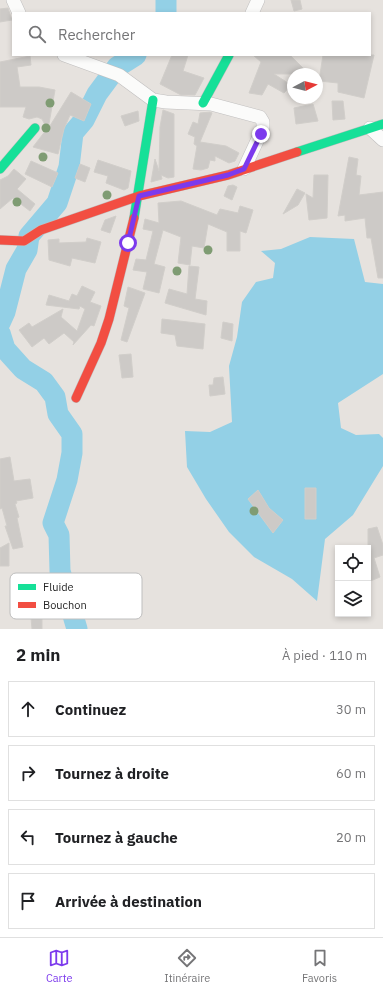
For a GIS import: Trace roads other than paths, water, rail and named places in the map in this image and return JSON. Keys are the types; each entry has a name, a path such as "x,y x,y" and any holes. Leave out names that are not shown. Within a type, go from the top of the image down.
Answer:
{"street":[{"path":"13,0 19,12"},
{"path":"252,12 258,0"},
{"path":"67,56 119,75 153,100 166,102 203,103 260,117 263,122 261,134 244,169"},
{"path":"203,103 228,56"},
{"path":"76,398 102,343 109,319 139,196 153,100"},
{"path":"0,240 16,242 24,241 41,230 139,196 228,175 383,124"},
{"path":"0,170 35,128"},
{"path":"370,128 383,140"}],"water":[{"path":"310,237 354,239 365,282 383,284 383,374 338,403 341,428 356,435 379,434 383,438 383,466 353,515 325,539 317,601 292,579 254,557 229,532 206,499 187,467 185,431 210,432 232,422 229,366 237,337 242,302 256,282 273,278 275,263 261,251 281,249"}],"waterway":[{"path":"166,0 166,12"},
{"path":"0,323 5,312 16,269 27,250 29,236 57,203 69,167 73,133 84,120 97,94 117,67 134,56"},
{"path":"0,333 5,349 23,369 44,382 55,397 58,414 72,434 72,453 67,480 53,523 59,535 61,573"},
{"path":"74,619 77,629"}]}
